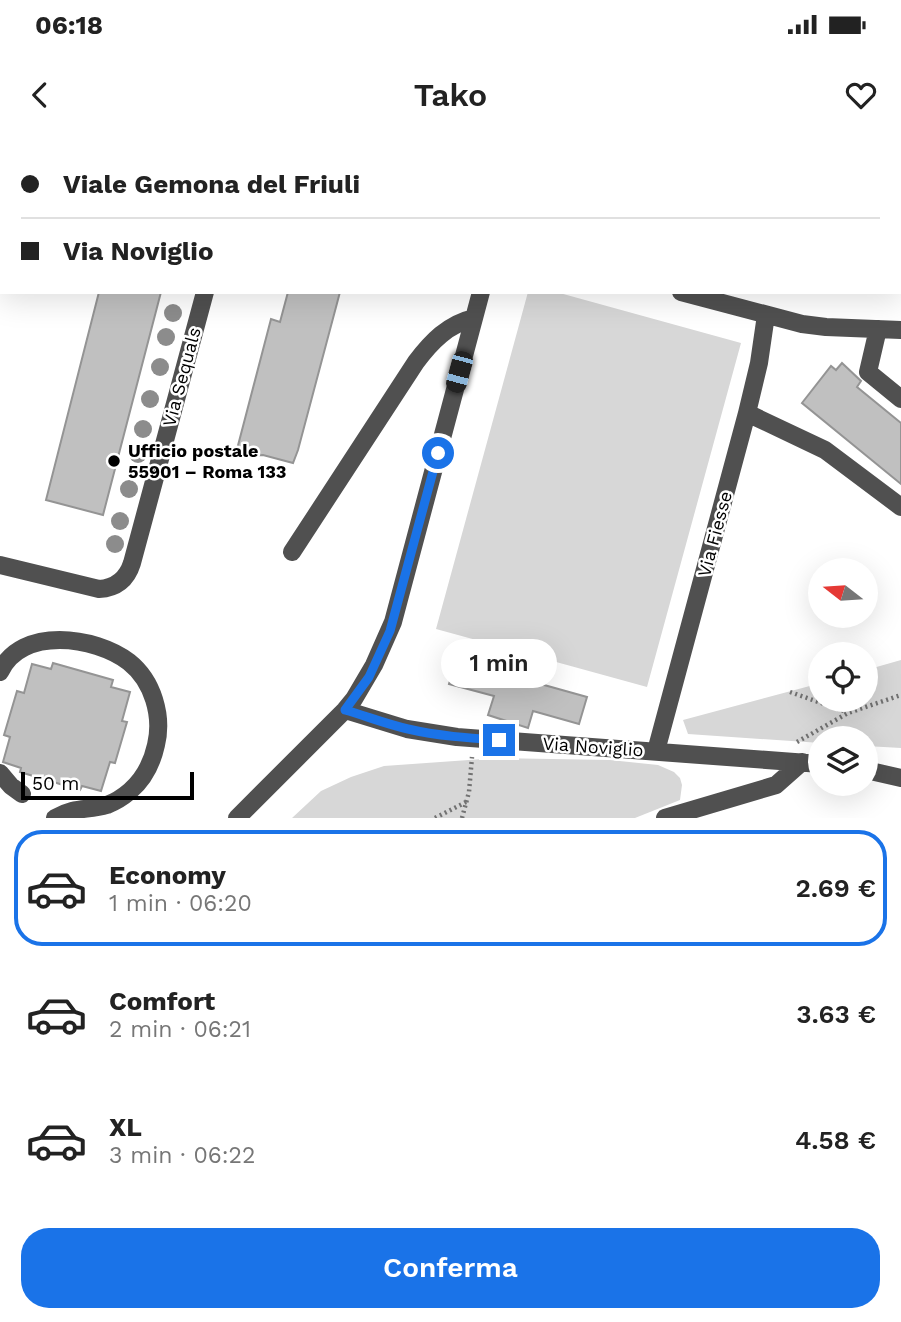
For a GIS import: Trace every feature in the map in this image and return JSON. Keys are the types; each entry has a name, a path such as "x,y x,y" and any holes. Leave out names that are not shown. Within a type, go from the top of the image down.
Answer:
{"street":[{"name":"Via Sequals","path":"0,565 99,589 116,585 126,576 132,563 204,294"},
{"path":"237,818 345,710 369,677 382,650 393,622 480,294"},
{"path":"688,294 802,324 901,330"},
{"name":"Via Fiesse","path":"656,751 747,413 759,363 766,315"},
{"path":"292,551 416,362 431,343 448,329 474,318"},
{"path":"878,329 868,372 901,399"},
{"path":"747,413 825,450 901,507"},
{"path":"0,672 13,654 29,645 52,640 72,641 123,658 135,668 150,690 157,710 159,732 149,767 138,783 108,805 73,809 55,818"},
{"name":"Via Noviglio","path":"345,710 407,729 472,739 808,763"},
{"path":"665,818 776,785 802,762"},
{"path":"0,773 11,786 23,794"},
{"path":"878,773 901,778"}],"path":[{"path":"790,692 848,713"},
{"path":"767,759 848,713 901,695"},
{"path":"462,818 472,764 472,739"},
{"path":"435,818 466,802"}],"shaded area":[{"path":"527,294 563,294 741,343 647,687 436,629"},
{"path":"901,660 901,748 878,747 878,726 808,726 808,742 688,734 683,720 808,686 808,712 878,712 878,667"},
{"path":"497,758 610,760 658,765 674,772 680,778 680,800 635,818 292,818 321,791 384,766"}],"building":[{"path":"98,294 160,294 103,515 46,500"},
{"path":"287,294 339,294 293,463 263,455 235,457 271,319 280,322"},
{"path":"842,363 861,381 857,387 901,423 901,484 802,403 831,366 836,370"},
{"path":"458,652 540,674 537,683 587,697 579,724 533,711 528,728 488,715 494,696 449,684"},
{"path":"53,663 113,680 111,687 130,692 122,721 127,722 115,763 110,762 101,791 82,786 80,790 20,772 21,768 3,762 10,737 4,735 17,691 24,693 32,664 51,669"}],"place":[{"name":"Ufficio postale 55901 – Roma 133","path":"114,461"}],"route":[{"path":"438,453 390,631 369,677 345,710 420,732 499,740"}]}
